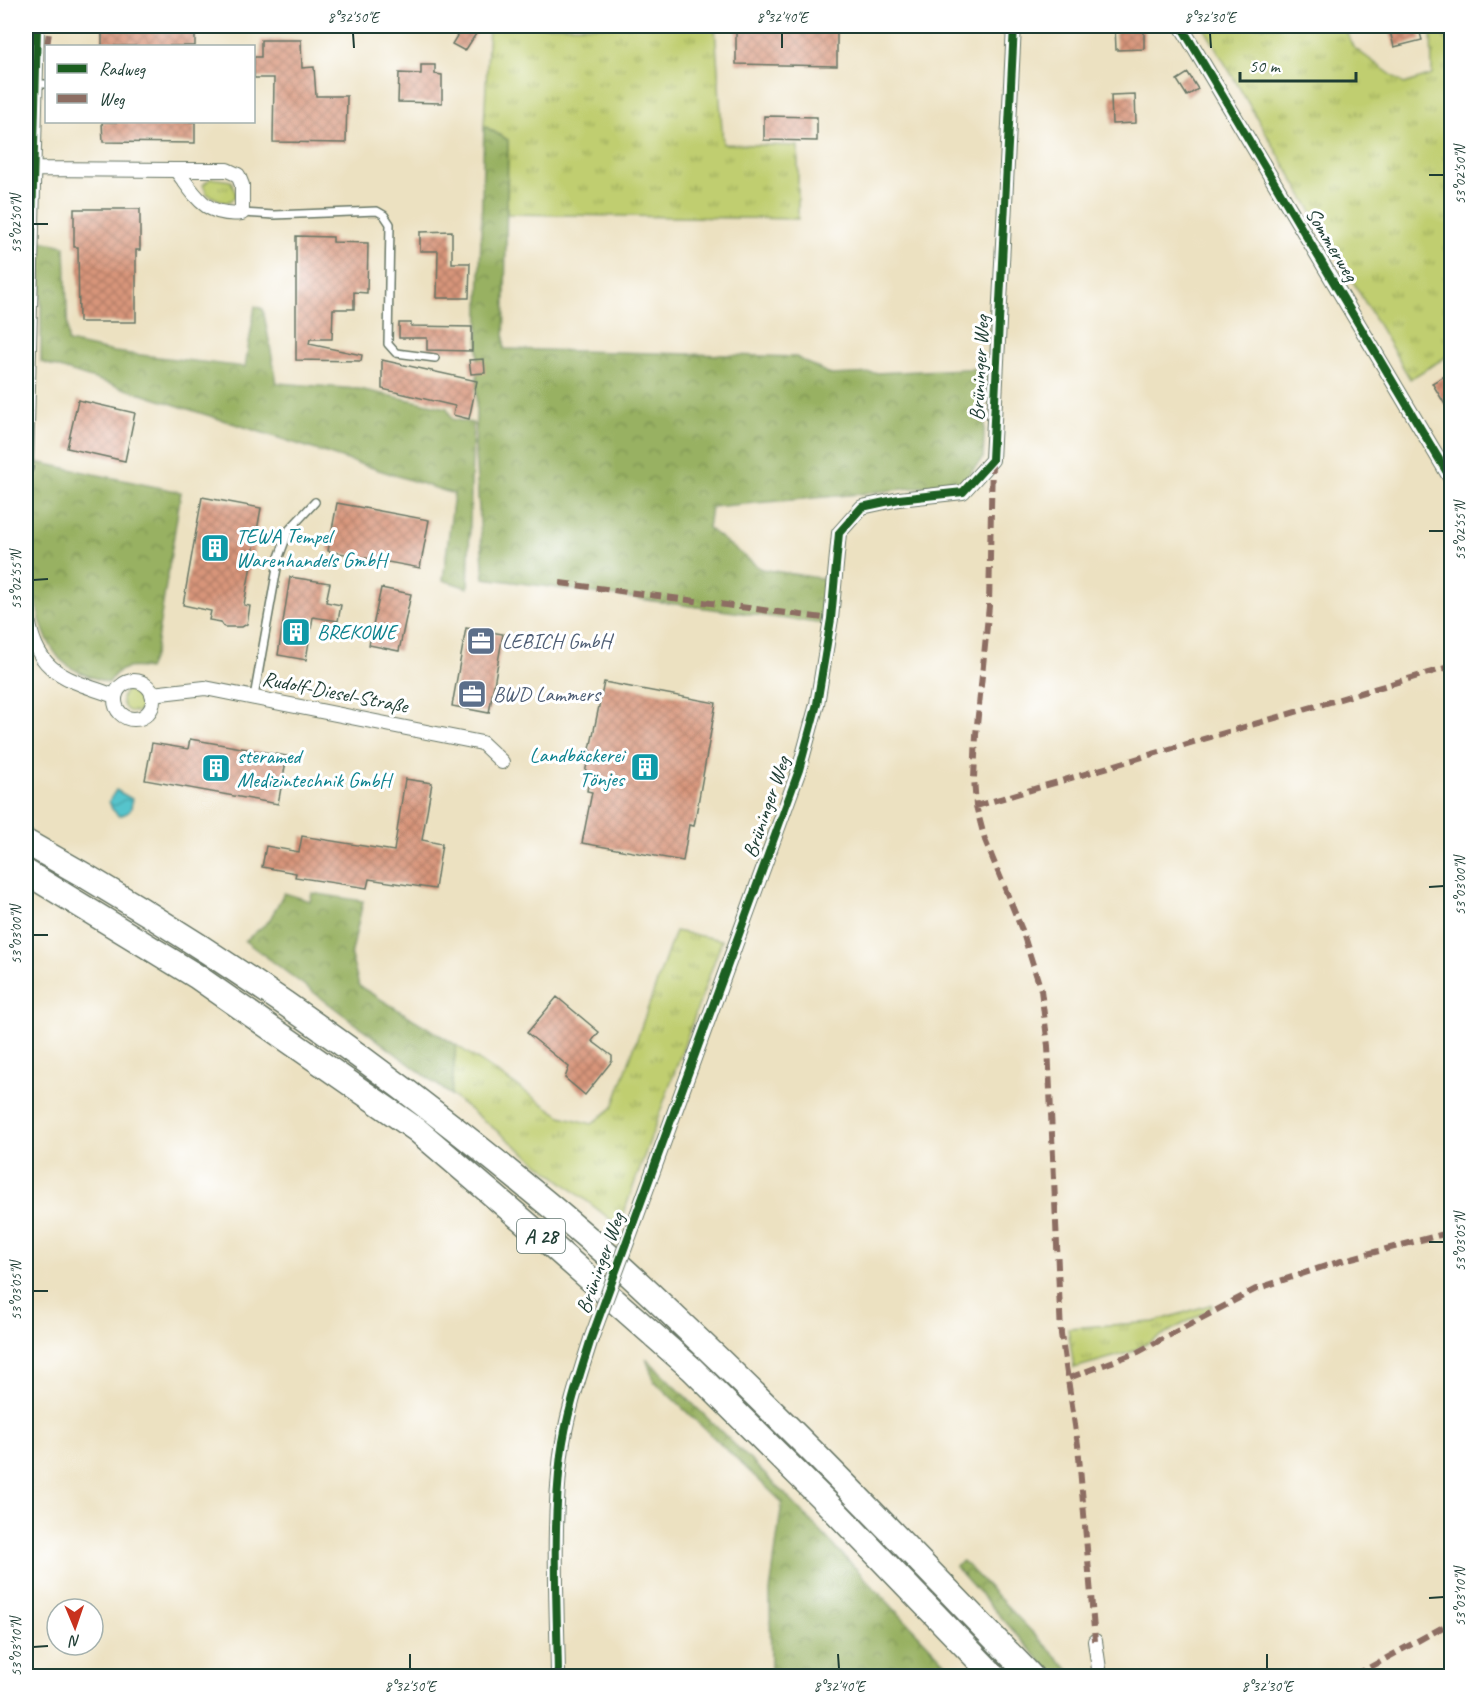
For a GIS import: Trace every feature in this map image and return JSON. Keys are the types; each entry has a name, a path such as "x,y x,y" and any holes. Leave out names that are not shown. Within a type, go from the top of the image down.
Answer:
{"highway":[{"name":"A 28","path":"26,842 208,952 315,1024 432,1108 601,1249 755,1394 1031,1677"},
{"name":"A 28","path":"26,872 196,976 417,1130 692,1369 831,1507 994,1677"}],"street":[{"path":"26,468 35,169 42,84 37,26"},
{"name":"Brüninger Weg","path":"558,1677 557,1521 561,1455 571,1404 591,1340 799,770 819,693 831,620 839,533 862,507 899,499 963,492 992,460 1014,26"},
{"name":"Sommerweg","path":"1181,26 1452,480"},
{"path":"35,169 227,170 238,175 242,185 242,213 217,213 207,207 176,170"},
{"path":"26,608 29,632 37,650 54,672 78,684 115,696"},
{"path":"133,681 144,684 152,694 153,700 149,712 132,719 121,714 115,696 122,686 133,681"},
{"name":"Rudolf-Diesel-Straße","path":"152,694 205,688 254,697 482,742 502,762"},
{"path":"1095,1641 1100,1677"}],"lane":[{"path":"242,213 274,215 377,211 384,215 390,224 388,344 396,353 435,358"},
{"path":"254,697 279,557 289,530 315,502"}],"green space":[{"path":"489,26 715,26 723,144 798,146 798,219 507,214 508,140 484,126"},
{"path":"1203,26 1344,26 1353,47 1404,84 1432,75 1431,26 1451,26 1451,354 1410,379"},
{"path":"484,126 508,140 504,349 796,357 831,375 987,368 983,458 962,482 711,507 708,528 761,569 832,580 824,624 484,578 475,454"},
{"path":"211,178 231,181 236,195 232,200 225,203 207,194 203,185"},
{"path":"41,241 65,246 68,342 114,352 245,367 255,306 263,309 277,383 359,389 447,408 452,419 473,423 468,588 443,580 454,494 41,362"},
{"path":"36,462 181,492 155,653 148,669 125,668 116,673 109,683 70,667 60,659 47,639 39,617 32,565"},
{"path":"134,688 142,692 146,700 142,708 134,712 126,708 122,700 126,692"},
{"path":"284,893 310,901 312,893 363,901 351,956 359,986 456,1045 451,1095 245,941 269,921"},
{"path":"675,931 722,940 619,1226 451,1095 456,1045 561,1116 592,1124 613,1107"},
{"path":"1212,1304 1211,1309 1131,1352 1074,1368 1068,1328 1154,1322"},
{"path":"646,1358 784,1493 958,1676 771,1676 770,1592 782,1502 654,1381"},
{"path":"963,1561 1075,1676 1054,1676 955,1566"}],"water":[{"path":"116,790 132,799 130,810 119,816 112,809 109,801"}],"building":[{"path":"102,26 195,26 195,45 102,45"},
{"path":"463,26 481,26 465,51 452,44"},
{"path":"736,26 837,26 837,66 736,64"},
{"path":"1115,26 1144,26 1144,49 1116,50"},
{"path":"1418,26 1422,40 1394,47 1390,31"},
{"path":"261,40 301,40 302,68 314,67 316,96 347,96 346,143 273,142 274,78 255,78 255,57 261,57"},
{"path":"421,65 435,65 435,74 442,75 442,103 398,102 399,73 421,74"},
{"path":"1188,73 1198,89 1187,96 1177,80"},
{"path":"1135,94 1136,123 1112,124 1111,95"},
{"path":"764,116 817,117 817,141 764,140"},
{"path":"102,123 195,123 195,143 103,142"},
{"path":"74,209 140,209 140,250 136,250 136,322 79,322 78,247 74,247"},
{"path":"452,231 452,263 470,263 469,298 437,298 438,251 420,251 420,232"},
{"path":"296,236 333,237 333,242 368,243 367,293 354,292 354,309 333,309 332,339 310,339 309,344 362,355 361,361 296,360"},
{"path":"399,323 411,323 411,326 472,327 472,351 427,350 427,338 399,338"},
{"path":"484,359 485,373 471,374 469,360"},
{"path":"382,360 477,381 469,419 453,415 455,406 382,389"},
{"path":"1452,372 1452,416 1432,383"},
{"path":"78,400 135,413 125,461 67,448"},
{"path":"202,497 261,508 244,605 250,606 247,624 242,627 224,627 221,622 209,620 211,611 183,605"},
{"path":"337,503 429,520 420,568 328,551"},
{"name":"BREKOWE","path":"290,577 330,583 326,602 341,605 338,621 313,617 306,660 278,655"},
{"path":"381,588 411,594 399,651 369,645"},
{"path":"466,628 503,634 489,713 452,706"},
{"name":"Landbäckerei Tönjes","path":"604,682 716,703 694,826 689,825 683,861 582,843 592,792 587,791 589,779 584,778"},
{"name":"steramed Medizintechnik GmbH","path":"190,739 287,756 278,804 145,780 152,743 188,749"},
{"path":"405,779 432,783 422,840 442,844 435,889 369,879 367,888 295,877 296,873 262,867 266,846 299,852 302,836 394,851"},
{"path":"557,997 599,1032 592,1041 612,1056 612,1061 585,1095 565,1078 569,1067 527,1033"}],"marked path":[{"path":"47,45 50,26"},
{"path":"992,460 989,606 976,735 974,778 976,806 985,840 1022,930 1041,990 1048,1046 1061,1334 1078,1445 1095,1641"},
{"path":"560,583 831,619"},
{"path":"976,806 1452,666"},
{"path":"1069,1378 1138,1352 1256,1289 1344,1260 1452,1232"},
{"path":"1354,1676 1452,1622"}],"cycle path":[{"path":"26,468 37,26"},
{"path":"558,1676 556,1565 558,1482 563,1440 570,1411 591,1339 799,770 817,704 831,619 839,533 862,507 899,499 963,492 992,460 1014,26"},
{"path":"1181,26 1452,481"}],"place":[{"name":"TEWA Tempel Warenhandels GmbH","path":"215,548"},
{"name":"BREKOWE","path":"296,632"},
{"name":"LEBICH GmbH","path":"481,641"},
{"name":"BWD Lammers","path":"472,694"},
{"name":"Landbäckerei Tönjes","path":"645,767"},
{"name":"steramed Medizintechnik GmbH","path":"216,768"}]}
